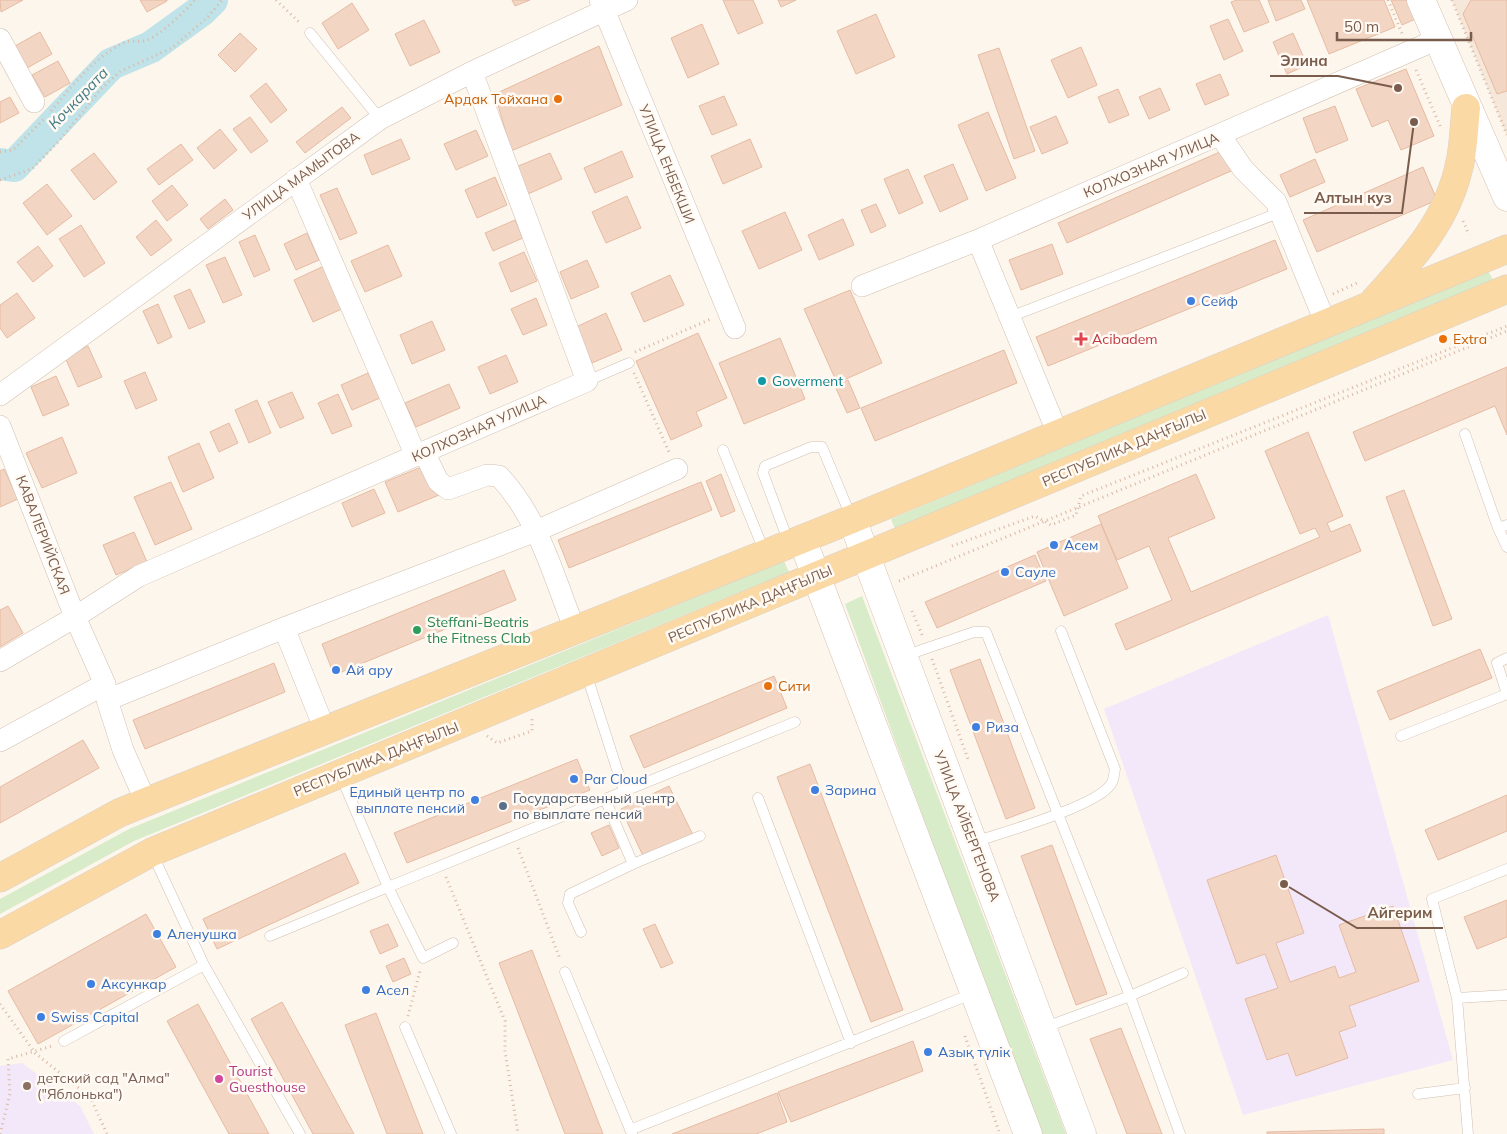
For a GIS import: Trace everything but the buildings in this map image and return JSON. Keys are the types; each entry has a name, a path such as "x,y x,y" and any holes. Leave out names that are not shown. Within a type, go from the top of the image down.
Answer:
{"main road":[{"path":"1369,305 1413,257 1434,230 1451,196 1461,161 1466,108"},
{"path":"0,878 119,813 852,519 1507,249"},
{"name":"РЕСПУБЛИКА ДАҢҒЫЛЫ","path":"0,935 152,852 1507,289"}],"street":[{"name":"УЛИЦА МАМЫТОВА","path":"0,395 380,119 602,5 627,0"},
{"path":"1421,0 1466,108 1507,197"},
{"name":"УЛИЦА ЕНБЕКШИ","path":"602,5 731,320"},
{"path":"0,39 34,102"},
{"name":"КОЛХОЗНАЯ УЛИЦА","path":"862,286 978,240 1438,39"},
{"path":"472,72 587,381"},
{"path":"1220,135 1243,169 1276,202 1326,324"},
{"path":"296,179 420,454 438,481 448,489 487,475 499,476 508,486 536,531 575,630"},
{"path":"978,240 1058,434"},
{"name":"КОЛХОЗНАЯ УЛИЦА","path":"0,661 139,576 587,381"},
{"name":"КАВАЛЕРИЙСКАЯ","path":"0,426 106,692 123,750 146,802"},
{"path":"0,741 106,692 284,628 536,531 677,469"},
{"name":"УЛИЦА АЙБЕРГЕНОВА","path":"852,519 1082,1134"},
{"path":"785,546 816,576 1028,1134"},
{"path":"284,628 324,730"}],"lane":[{"path":"310,33 380,119"},
{"path":"1010,317 1281,212"},
{"path":"587,381 629,363"},
{"path":"1465,434 1503,526 1507,546"},
{"path":"785,546 763,473 765,466 811,447 822,447 852,519"},
{"path":"723,450 785,546"},
{"path":"903,657 974,632 986,632 1130,996 1180,1134"},
{"path":"973,842 1058,814 1101,794 1112,784 1115,769 1061,632"},
{"path":"1400,736 1507,694 1497,662 1507,658"},
{"path":"586,672 624,791"},
{"path":"270,936 794,722"},
{"path":"340,774 388,888 423,958 453,943"},
{"path":"758,798 850,1043"},
{"path":"605,799 633,864"},
{"path":"581,932 568,903 570,894 633,864 700,836"},
{"path":"152,852 204,965 300,1134"},
{"path":"1468,1134 1457,998 1432,899 1507,869"},
{"path":"64,1041 204,965"},
{"path":"565,972 631,1132 975,992"},
{"path":"1042,1028 1130,996 1183,973"},
{"path":"1457,998 1507,994"},
{"path":"405,1027 451,1134"},
{"path":"1418,1094 1465,1088"}],"path":[{"path":"0,152 14,150 31,134 79,76 96,60 124,42 148,40 180,16 195,0"},
{"path":"0,180 32,169 59,141 102,88 121,71 172,48 208,17 222,0"},
{"path":"276,0 310,33"},
{"path":"1388,0 1445,137"},
{"path":"1452,0 1507,136"},
{"path":"1461,216 1468,235"},
{"path":"677,469 629,363 634,352 731,320"},
{"path":"944,549 1035,516 1051,525 1076,515 1081,496 1507,326"},
{"path":"891,584 1507,332"},
{"path":"514,836 565,972"},
{"path":"442,866 505,1021 505,1051 518,1134"},
{"path":"405,1027 423,958"},
{"path":"0,1004 35,1053 90,1097 108,1134"},
{"path":"0,1134 10,1094 8,1059 35,1053 64,1041"}],"shaded area":[{"path":"1452,0 1507,0 1507,136"},
{"path":"1328,615 1453,1060 1243,1115 1104,709"},
{"name":"детский сад \"Алма\" (\"Яблонька\")","path":"22,1063 80,1106 94,1134 0,1134 0,1066"}],"green space":[{"path":"1488,270 1493,280 895,529 891,519"},
{"path":"784,561 789,572 134,841 0,914 0,899 129,829"},
{"path":"862,596 1066,1134 1039,1134 845,604"}],"waterway":[{"name":"Кочкарата","path":"0,164 14,166 111,64 151,47 202,10 212,0"}],"place":[{"name":"Элина","path":"1398,88"},
{"name":"Ардак Тойхана","path":"558,99"},
{"name":"Алтын куз","path":"1414,122"},
{"name":"Сейф","path":"1191,301"},
{"name":"Acibadem","path":"1081,339"},
{"name":"Extra","path":"1443,339"},
{"name":"Goverment","path":"762,381"},
{"name":"Асем","path":"1054,545"},
{"name":"Сауле","path":"1005,572"},
{"name":"Steffani-Beatris the Fitness Clab","path":"417,630"},
{"name":"Ай ару","path":"336,670"},
{"name":"Сити","path":"768,686"},
{"name":"Риза","path":"976,727"},
{"name":"Par Cloud","path":"574,779"},
{"name":"Зарина","path":"815,790"},
{"name":"Единый центр по выплате пенсий","path":"475,800"},
{"name":"Государственный центр по выплате пенсий","path":"503,806"},
{"name":"Айгерим","path":"1284,884"},
{"name":"Аленушка","path":"157,934"},
{"name":"Аксункар","path":"91,984"},
{"name":"Асел","path":"366,990"},
{"name":"Swiss Capital","path":"41,1017"},
{"name":"Азық түлік","path":"928,1052"},
{"name":"Tourist Guesthouse","path":"219,1079"},
{"name":"детский сад \"Алма\" (\"Яблонька\")","path":"27,1086"}]}
